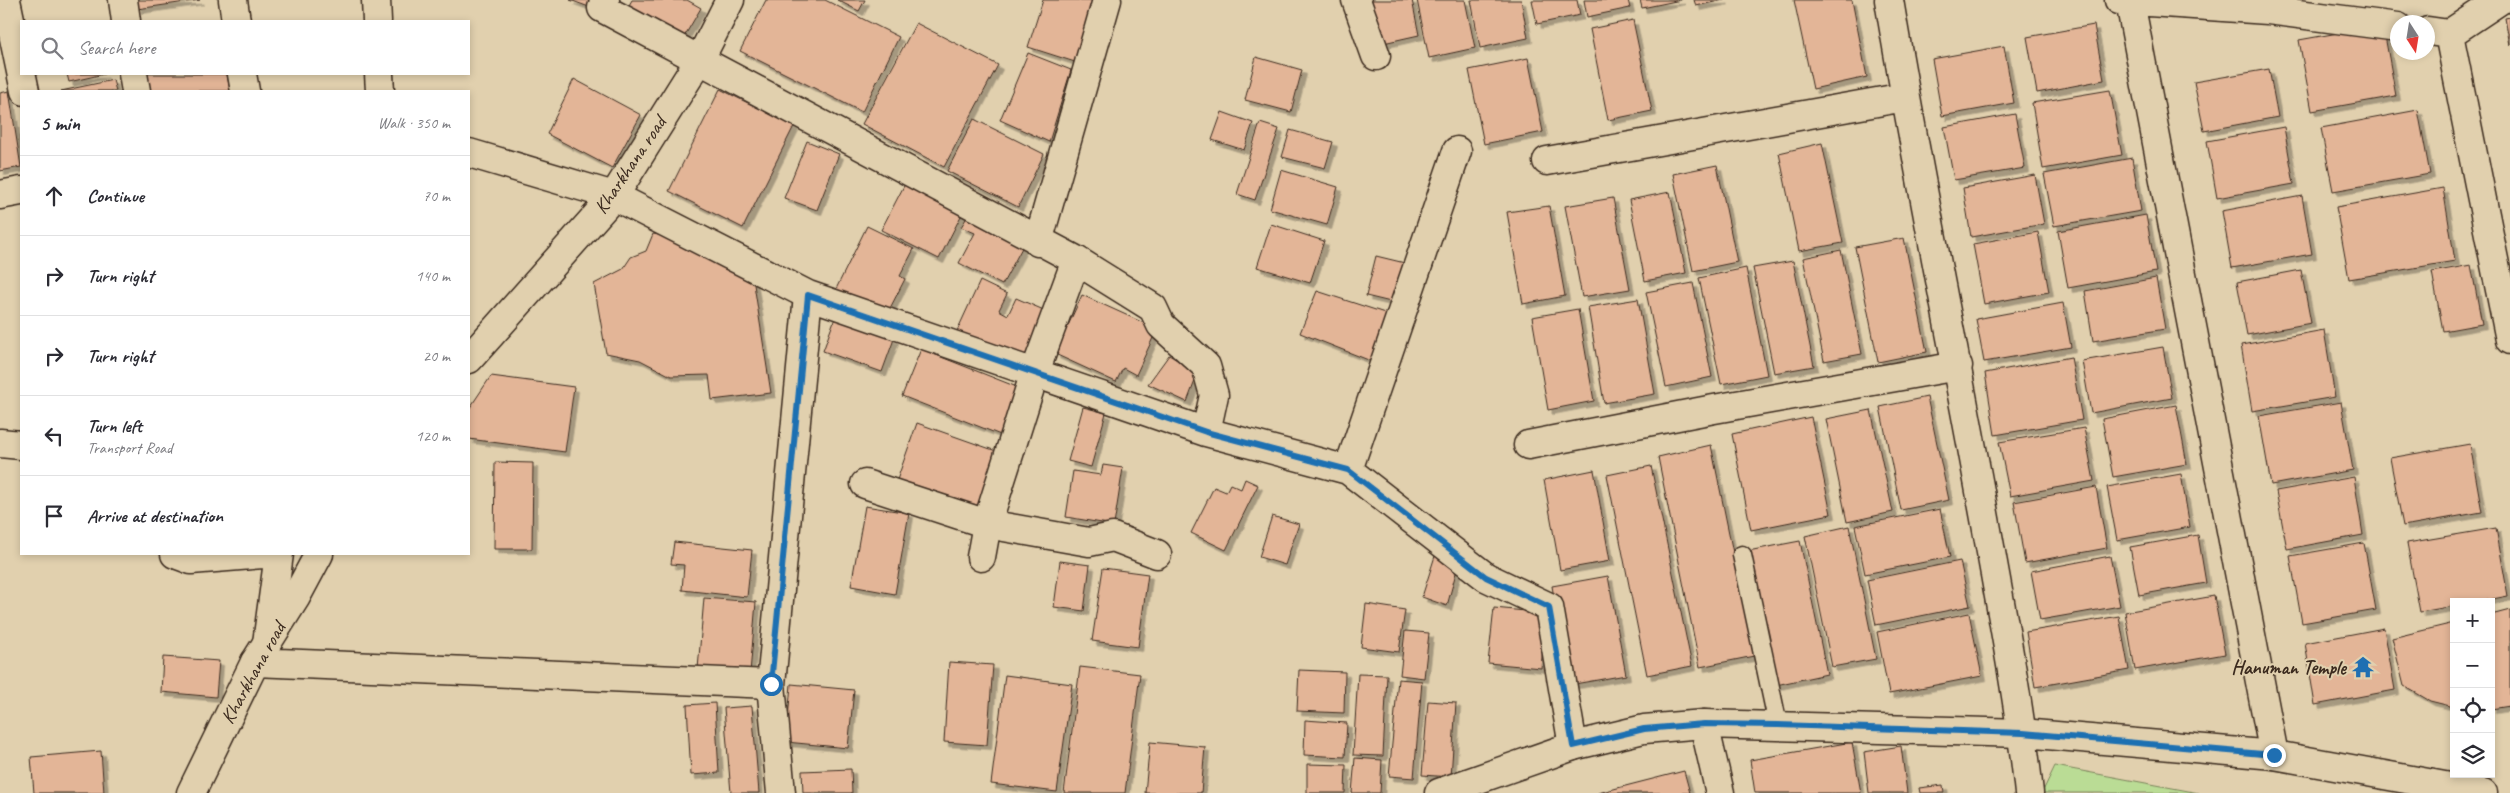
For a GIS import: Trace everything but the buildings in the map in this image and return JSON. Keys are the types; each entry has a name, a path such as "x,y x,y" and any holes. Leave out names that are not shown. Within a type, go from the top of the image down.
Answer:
{"street":[{"path":"6,0 20,67"},
{"path":"123,0 126,20"},
{"path":"233,0 236,20"},
{"path":"376,0 377,20"},
{"path":"605,0 602,8 1038,242 1076,260 1153,308 1161,325 1206,366 1214,395 1206,432"},
{"name":"Kharkhana road","path":"470,358 614,196 700,59 730,0"},
{"path":"1038,242 1107,0"},
{"path":"1356,0 1376,56"},
{"path":"1889,0 1905,97 1958,366 2023,733 2030,793"},
{"path":"2500,0 2438,32 2509,331"},
{"path":"2274,755 2124,1 2268,10 2390,26"},
{"path":"22,75 25,90"},
{"path":"133,75 136,90"},
{"path":"242,75 244,90"},
{"path":"379,75 380,90"},
{"path":"1547,161 1905,97"},
{"path":"1348,470 1457,151"},
{"path":"470,153 614,196 808,295 1206,432 1348,470 1486,577 1549,607 1573,746"},
{"path":"0,195 20,191"},
{"path":"981,557 987,524 1035,372 1076,260"},
{"path":"781,793 771,684 808,295"},
{"path":"1528,445 1714,409 1958,366"},
{"path":"0,443 20,445"},
{"path":"865,484 987,524 1089,542 1113,536 1157,554"},
{"path":"178,555 191,560 251,555"},
{"path":"279,555 261,652 771,684"},
{"name":"Kharkhana road","path":"191,793 261,652 296,597 318,555"},
{"path":"1439,793 1573,746 1644,729 1704,724 2023,733 2274,755 2483,793"},
{"path":"1704,724 1720,793"}],"lane":[{"path":"1742,555 1778,725"}],"green space":[{"path":"2055,766 2199,793 2042,793"}],"place":[{"name":"Hanuman Temple","path":"2363,667"}],"route":[{"path":"771,684 808,295 1206,432 1348,470 1486,577 1549,607 1573,746 1644,729 1704,724 2023,733 2274,755"}]}
